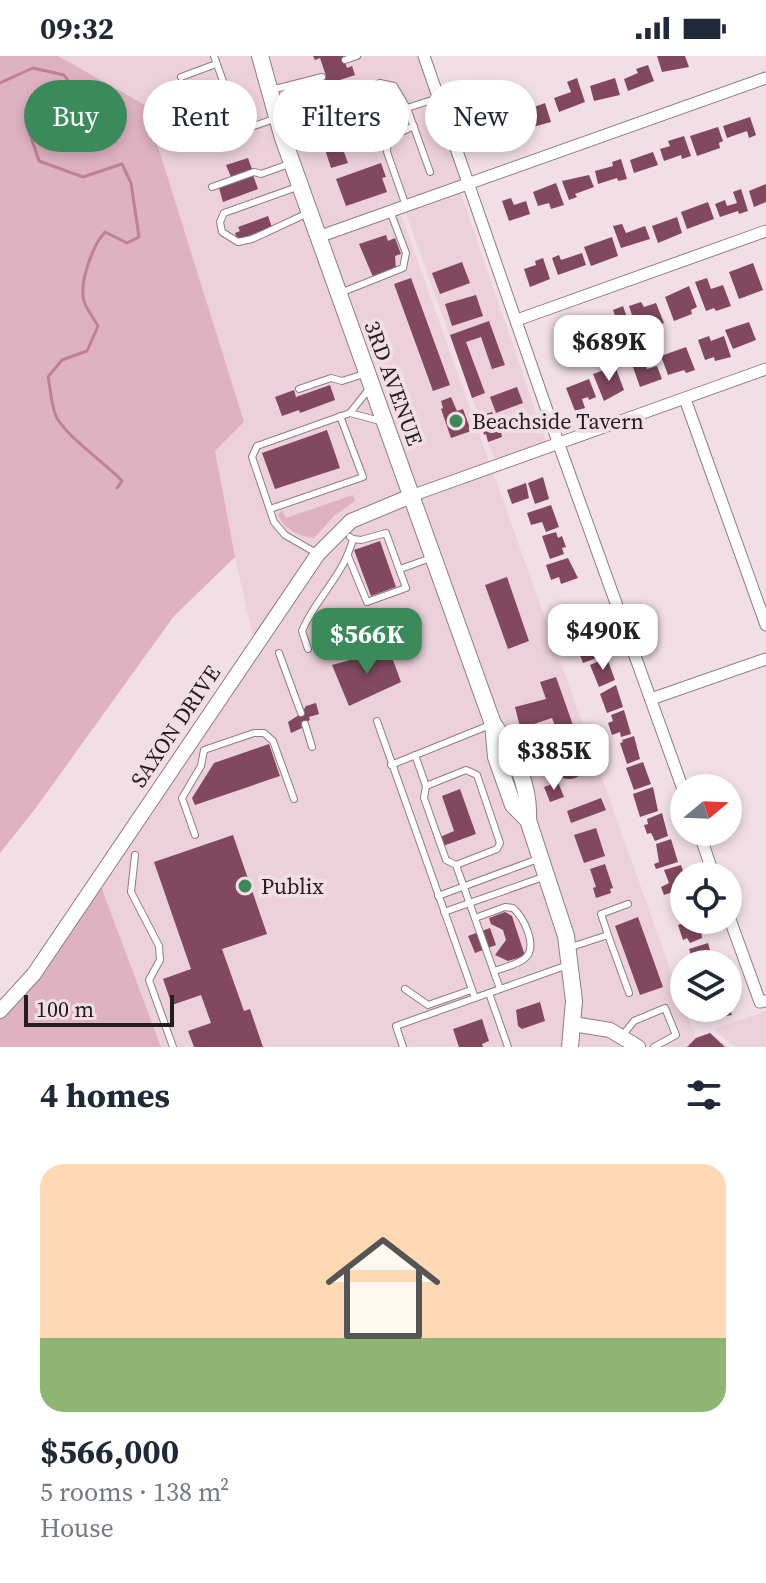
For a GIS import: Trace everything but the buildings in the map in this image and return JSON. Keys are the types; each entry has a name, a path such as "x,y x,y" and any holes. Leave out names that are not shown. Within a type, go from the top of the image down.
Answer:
{"main road":[{"name":"3RD AVENUE","path":"260,56 273,106"},
{"name":"3RD AVENUE","path":"288,152 493,724 496,757 513,805 528,820"},
{"name":"3RD AVENUE","path":"493,724 512,751 529,798 528,820 570,956 573,1024 570,1047"}],"street":[{"path":"424,56 432,80"},
{"path":"318,237 766,78"},
{"path":"458,152 678,774"},
{"path":"517,320 766,231"},
{"path":"411,496 766,369"},
{"path":"685,399 766,625"},
{"name":"SAXON DRIVE","path":"0,1011 34,974 318,554 349,533 372,511 411,496"},
{"path":"651,699 766,659"},
{"path":"736,934 763,1002"},
{"path":"573,1024 610,1030 638,1047"}],"lane":[{"path":"214,56 222,80"},
{"path":"345,60 357,56"},
{"path":"181,77 216,64"},
{"path":"269,91 322,77"},
{"path":"409,113 430,172"},
{"path":"406,206 387,152 388,138 414,126"},
{"path":"212,187 292,163"},
{"path":"300,186 224,213 220,222 222,232 227,238 238,242 252,239 310,213"},
{"path":"338,293 403,268 406,253 390,211"},
{"path":"299,389 331,378 342,381 369,379"},
{"path":"350,413 369,379"},
{"path":"318,554 285,535 274,522 252,457 257,446 350,413 385,423"},
{"path":"270,509 363,477 340,416"},
{"path":"308,649 302,631 348,556 349,533 361,540 386,533 406,588 367,602 348,556"},
{"path":"400,569 433,557"},
{"path":"279,653 301,713"},
{"path":"377,721 475,998"},
{"path":"305,724 312,747"},
{"path":"391,765 493,724"},
{"path":"195,835 182,798 201,766 204,750 254,733 264,733 273,741 294,799"},
{"path":"415,755 426,786 424,798 446,860 456,865 500,989"},
{"path":"520,774 543,766"},
{"path":"426,786 466,770 477,775 500,843 497,849 456,865"},
{"path":"135,855 131,892 159,946 160,960 149,980 173,1047"},
{"path":"438,896 541,858"},
{"path":"444,912 547,875"},
{"path":"628,904 601,914 629,993"},
{"path":"475,918 505,907 513,908 524,921 529,954 523,960 494,971"},
{"path":"403,1047 396,1026 500,989 608,935"},
{"path":"405,989 428,1005 471,990"},
{"path":"489,993 505,1046"},
{"path":"622,1036 634,1021 665,1008 676,1035 654,1047"}],"shaded area":[{"path":"0,56 58,56 101,80 24,80 24,152 127,152 127,95 143,104 143,152 160,152 244,422 215,451 235,557 174,616 0,853"},
{"path":"58,56 424,56 433,80 425,80 425,152 458,152 469,183 399,209 670,969 670,1022 690,1022 696,1037 710,1033 728,1047 161,1047 98,878 255,645 154,152 257,152 257,80 143,80 143,104 127,95 127,80 101,80"},
{"path":"460,191 546,442 495,461 405,211"},
{"path":"353,495 355,501 334,516 314,538 293,531 284,525 278,515 282,510 286,518"},
{"path":"98,878 161,1047 0,1047 0,1011"},
{"path":"766,1009 766,1047 735,1047 716,1032 717,1028 742,1022 742,1019"}],"waterway":[{"path":"0,83 33,68 64,75 87,108 75,128 29,131 39,161 83,177 122,164 131,183 139,237 127,243 105,232 100,238 91,256 83,287 85,304 98,326 87,351 62,360 48,377 58,420 122,481 117,488"}],"place":[{"name":"Beachside Tavern","path":"456,421"},
{"name":"Publix","path":"245,886"}]}
